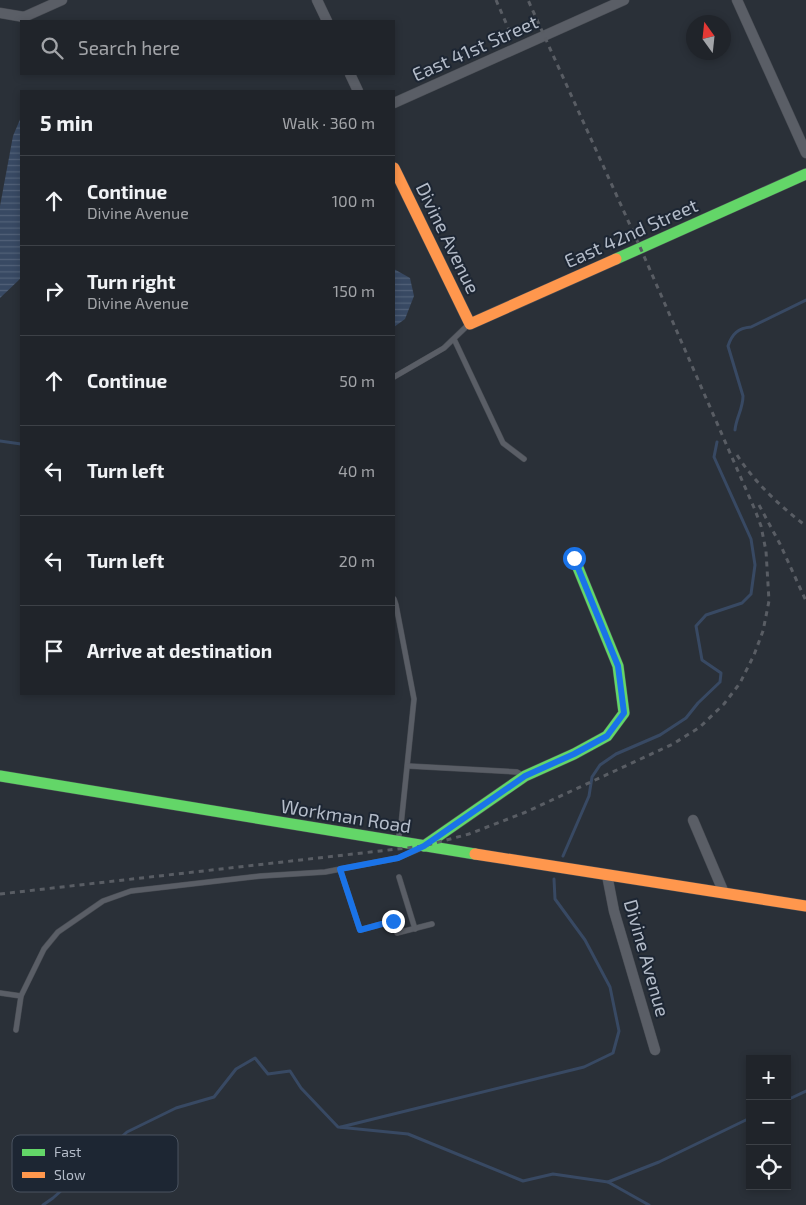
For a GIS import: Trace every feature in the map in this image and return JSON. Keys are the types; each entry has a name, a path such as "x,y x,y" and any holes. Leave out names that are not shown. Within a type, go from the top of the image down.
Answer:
{"street":[{"path":"0,13 24,17 62,0"},
{"path":"317,0 327,20"},
{"name":"East 41st Street","path":"395,103 624,0"},
{"path":"737,0 806,153"},
{"path":"350,75 358,90"},
{"name":"Divine Avenue","path":"395,170 470,324"},
{"name":"East 42nd Street","path":"470,324 806,174"},
{"path":"424,846 525,776 574,754 607,736 624,713 618,666 574,558"},
{"name":"Workman Road","path":"0,776 398,842 806,906"},
{"path":"693,820 724,893"},
{"name":"Divine Avenue","path":"608,875 614,911 655,1050"}],"lane":[{"path":"395,376 444,348 470,324"},
{"path":"454,339 503,444 524,459"},
{"path":"395,602 414,699 402,825 398,842"},
{"path":"408,766 518,772 525,776"},
{"path":"16,1030 21,996 44,949 58,932 103,901 130,891 261,876 325,872 398,858 424,846"},
{"path":"340,869 360,930 393,921 397,933 432,924"},
{"path":"399,878 414,928"},
{"path":"0,993 21,996"}],"water":[{"path":"20,119 20,279 0,298 0,206 13,136"},
{"path":"395,270 410,278 414,296 405,319 395,326"}],"waterway":[{"path":"735,430 743,396 728,346 731,338 739,330 751,327 806,300"},
{"path":"0,441 20,444"},
{"path":"563,856 589,796 592,777 600,765 616,754 660,735 686,718 698,703 720,682 721,673 702,660 696,626 706,615 742,603 751,594 755,565 751,539 714,457 717,442"},
{"path":"341,1127 584,1067 613,1053 619,1031 610,987 585,940 555,899 554,879"},
{"path":"124,1135 176,1108 214,1097 236,1069 255,1058 268,1074 290,1071 301,1088 338,1127 408,1134 523,1181 553,1174 608,1182 649,1205"},
{"path":"791,1098 806,1091"},
{"path":"608,1182 659,1162 746,1120"},
{"path":"43,1205 60,1192"}],"railway":[{"path":"496,0 510,32"},
{"path":"0,894 424,846 469,834 526,812 673,744 700,727 724,704 740,683 763,631 769,601 766,551 761,526 640,247 528,0"},
{"path":"737,455 769,494 806,526"},
{"path":"759,505 780,544 806,601"}],"traffic: fast":[{"path":"616,259 806,174"},
{"path":"424,846 525,776 574,754 607,736 624,713 618,666 574,558"},
{"path":"0,776 475,854"}],"traffic: slow":[{"path":"395,170 470,324 616,259"},
{"path":"475,854 806,906"}],"route":[{"path":"393,921 360,930 340,869 398,858 424,846 525,776 574,754 607,736 624,713 618,666 574,558"}]}
